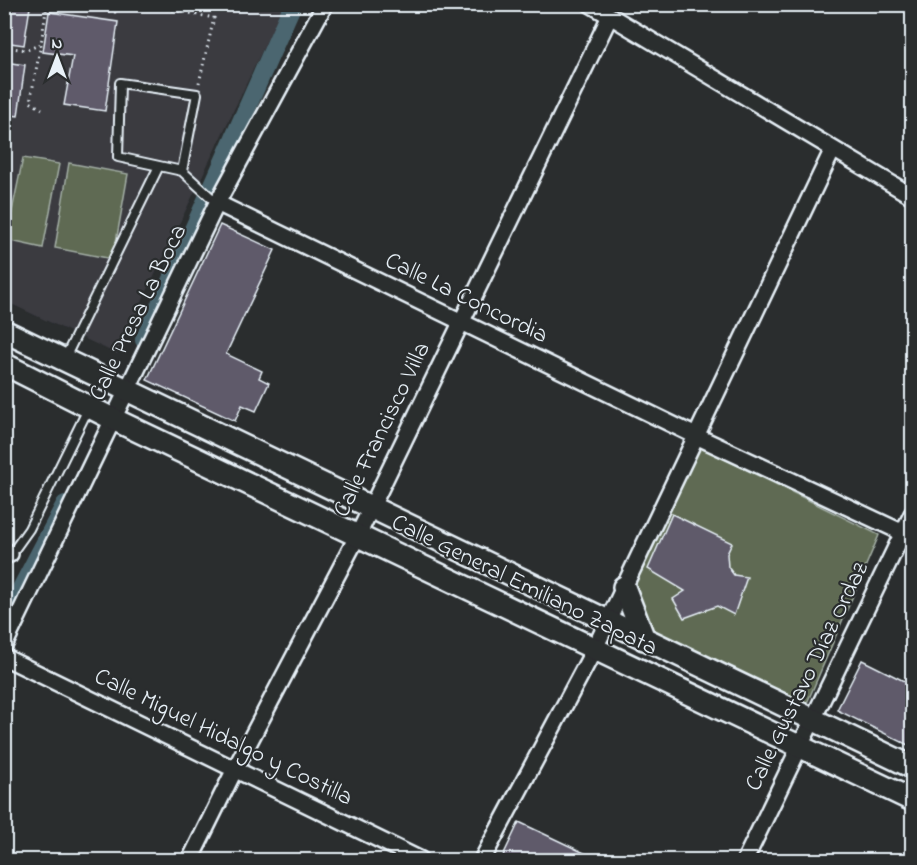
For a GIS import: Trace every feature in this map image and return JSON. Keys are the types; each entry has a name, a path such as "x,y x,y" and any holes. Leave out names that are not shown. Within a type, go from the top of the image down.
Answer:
{"street":[{"name":"Calle Presa La Boca","path":"4,646 217,203 325,4"},
{"path":"590,4 912,196"},
{"name":"Calle Francisco Villa","path":"190,861 358,535 610,16"},
{"path":"482,861 595,648 833,149"},
{"name":"Calle La Concordia","path":"217,203 696,436 908,535"},
{"name":"Calle General Emiliano Zapata","path":"4,331 912,767"},
{"name":"Calle General Emiliano Zapata","path":"4,364 90,405 113,419 801,745 912,800"},
{"name":"Calle Gustavo Díaz Ordaz","path":"745,861 814,718 908,535 912,514"},
{"path":"624,587 644,639"},
{"name":"Calle Miguel Hidalgo y Costilla","path":"4,657 421,861"}],"lane":[{"path":"182,171 197,94 120,83 118,157 182,171 217,203"},
{"path":"64,360 159,166"},
{"path":"6,556 29,529 90,405"}],"path":[{"path":"42,109 30,102 47,4"},
{"path":"79,4 115,12 116,4"},
{"path":"143,4 214,18"},
{"path":"197,94 215,4"},
{"path":"4,47 27,50 41,44"}],"shaded area":[{"path":"5,5 284,5 117,354 5,301"}],"green space":[{"path":"23,158 59,164 43,248 6,240"},
{"path":"69,163 128,174 113,259 55,248"},
{"path":"698,446 879,535 807,703 615,614"}],"building":[{"path":"4,4 30,7 24,45 4,42"},
{"path":"49,12 118,22 105,111 64,105 73,56 43,52"},
{"path":"4,62 25,65 18,116 4,114"},
{"path":"220,225 275,250 226,354 262,371 259,378 269,383 256,411 242,405 235,421 147,380"},
{"path":"672,514 732,543 727,554 728,567 734,575 747,577 734,615 717,606 684,618 673,599 685,591 648,569"},
{"path":"862,660 912,685 912,740 910,746 837,710"},
{"path":"519,822 599,860 501,860"}],"waterway":[{"path":"144,340 293,4"},
{"path":"4,621 65,504"}]}
